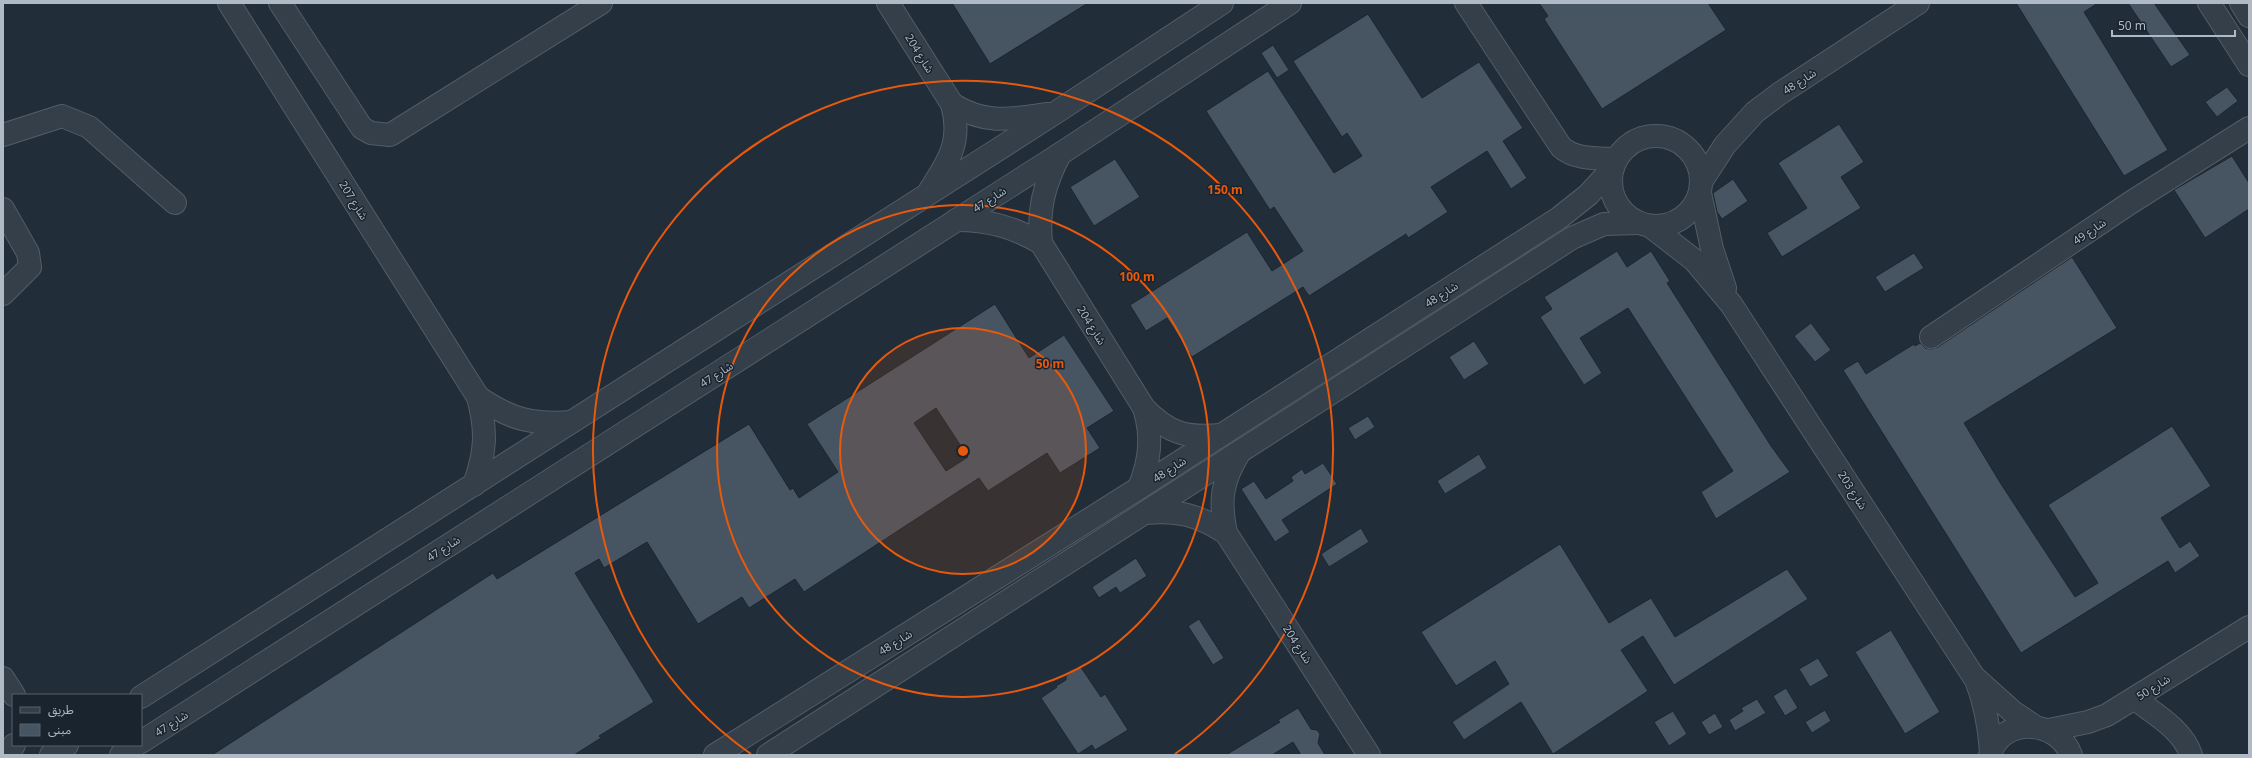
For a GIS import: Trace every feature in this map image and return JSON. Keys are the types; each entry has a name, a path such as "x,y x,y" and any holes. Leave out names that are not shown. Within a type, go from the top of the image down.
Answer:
{"street":[{"name":"شارع 207","path":"229,3 478,397 484,419 485,442 482,464 474,485"},
{"path":"280,3 362,128 371,133 390,136 601,3"},
{"name":"شارع 204","path":"888,3 952,104 956,130 955,143 951,156 927,195"},
{"path":"142,696 1055,113 1222,3"},
{"name":"شارع 47","path":"142,741 1060,154 1290,3"},
{"path":"1466,3 1562,148 1567,153 1614,164"},
{"name":"شارع 48","path":"1701,188 1725,145 1755,112 1779,94 1918,3"},
{"path":"2209,3 2249,65"},
{"path":"2241,3 2249,16"},
{"name":"شارع 204","path":"952,104 971,114 998,120 1055,113"},
{"path":"3,135 62,116 90,127 175,203"},
{"name":"شارع 49","path":"1931,337 2130,203 2249,128"},
{"path":"768,755 1572,238 1604,224 1645,224 1661,226 1681,219 1696,203 1701,188 1700,172 1691,152 1678,142 1662,136 1641,138 1627,147 1614,164 1610,180 1615,201 1621,210 1645,224"},
{"name":"شارع 204","path":"1060,154 1049,174 1042,197 1039,220 1041,243 1144,408 1156,421 1170,430 1181,434 1204,436 1222,435"},
{"name":"شارع 48","path":"715,755 1139,488 1559,218 1588,195 1614,164"},
{"name":"شارع 203","path":"1701,188 1712,249 1731,304"},
{"path":"3,209 28,252 30,267 3,294"},
{"path":"956,220 992,222 1014,229 1041,243"},
{"name":"شارع 203","path":"1645,224 1694,260 1731,304 1974,677 1985,707 1991,753"},
{"name":"شارع 207","path":"478,397 499,412 522,421 547,424 572,422"},
{"name":"شارع 204","path":"1139,488 1150,455 1151,439 1144,408"},
{"name":"شارع 204","path":"1240,452 1229,470 1222,491 1222,512 1226,533 1369,755"},
{"name":"شارع 204","path":"1145,513 1166,511 1188,514 1208,521 1226,533"},
{"name":"شارع 50","path":"1991,753 1999,740 2009,732 2021,727 2042,728 2088,722 2107,715 2249,627"},
{"name":"شارع 203","path":"1974,677 2013,712 2042,728 2065,744 2071,755"},
{"path":"3,678 13,694"},
{"path":"2135,699 2172,727 2191,755"},
{"path":"8,755 13,746"},
{"path":"51,755 65,746"},
{"path":"120,755 134,746"}],"building":[{"path":"952,3 1088,3 990,64"},
{"path":"1539,3 1708,3 1726,30 1602,109 1544,19 1548,16"},
{"path":"2016,3 2098,3 2084,12 2168,150 2124,176"},
{"path":"2128,3 2154,3 2190,55 2171,67"},
{"path":"1368,14 1422,98 1479,62 1523,128 1503,141 1527,178 1511,189 1487,151 1431,187 1448,212 1408,238 1406,234 1309,296 1303,287 1192,357 1167,318 1146,331 1130,305 1247,232 1272,271 1303,251 1274,207 1270,210 1206,111 1268,71 1334,173 1362,156 1347,133 1342,137 1293,61"},
{"path":"1273,45 1289,70 1277,78 1261,53"},
{"path":"2227,87 2238,101 2217,117 2205,102"},
{"path":"1839,124 1864,162 1841,177 1861,208 1782,257 1767,233 1807,208 1778,163"},
{"path":"2232,156 2249,183 2249,209 2205,238 2174,190"},
{"path":"1115,159 1140,197 1094,226 1070,187"},
{"path":"1733,179 1748,201 1722,219 1717,212 1713,193"},
{"path":"1617,251 1627,267 1651,251 1670,281 1667,283 1771,446 1790,472 1716,519 1701,492 1733,471 1628,308 1580,338 1602,373 1584,385 1540,317 1552,309 1544,297"},
{"path":"1914,253 1924,268 1885,292 1875,277"},
{"path":"2072,257 2117,328 1964,423 2001,484 2075,597 2098,583 2048,505 2172,426 2211,486 2161,518 2180,548 2190,541 2200,556 2175,573 2168,561 2021,653 1843,370 1858,361 1866,374 1914,344 1915,346 1920,343 1925,348 1931,349 1938,347"},
{"path":"995,304 1029,358 1064,335 1114,411 1087,428 1100,448 1060,473 1047,453 988,491 979,478 804,592 795,579 749,608 742,597 698,624 647,542 604,568 599,559 575,573 654,702 599,736 601,738 574,755 212,755 493,573 497,579 749,424 790,490 793,488 799,498 838,472 807,424","holes":["936,408 968,457 946,471 914,423"]},
{"path":"1811,323 1831,350 1815,362 1794,336"},
{"path":"1474,341 1489,364 1464,380 1449,357"},
{"path":"1368,416 1375,427 1355,440 1348,428"},
{"path":"1479,454 1487,468 1445,494 1437,481"},
{"path":"1323,463 1337,484 1282,520 1290,532 1275,542 1241,489 1254,481 1266,499 1293,481 1291,477 1302,469 1305,474"},
{"path":"1361,528 1369,542 1329,567 1321,554"},
{"path":"1560,544 1609,623 1651,598 1675,637 1787,569 1808,599 1674,685 1643,636 1621,650 1648,691 1553,754 1521,702 1464,740 1452,722 1509,684 1495,661 1456,686 1421,632"},
{"path":"1136,558 1147,576 1120,593 1116,587 1099,598 1092,587"},
{"path":"1199,619 1224,658 1213,665 1188,626"},
{"path":"1891,630 1940,712 1905,734 1855,652"},
{"path":"1818,658 1829,676 1810,687 1799,669"},
{"path":"1080,666 1101,697 1105,694 1128,730 1095,750 1092,745 1078,754 1041,698 1066,680 1066,676"},
{"path":"1786,688 1798,708 1785,716 1773,696"},
{"path":"1757,699 1766,713 1735,731 1729,720 1743,711 1741,708"},
{"path":"1298,708 1311,729 1317,730 1320,734 1318,743 1325,755 1301,755 1293,742 1272,755 1226,755 1280,722 1278,720"},
{"path":"1825,710 1831,721 1812,733 1805,722"},
{"path":"1673,711 1687,734 1669,746 1654,722"},
{"path":"1715,713 1723,727 1709,735 1701,722"}]}
